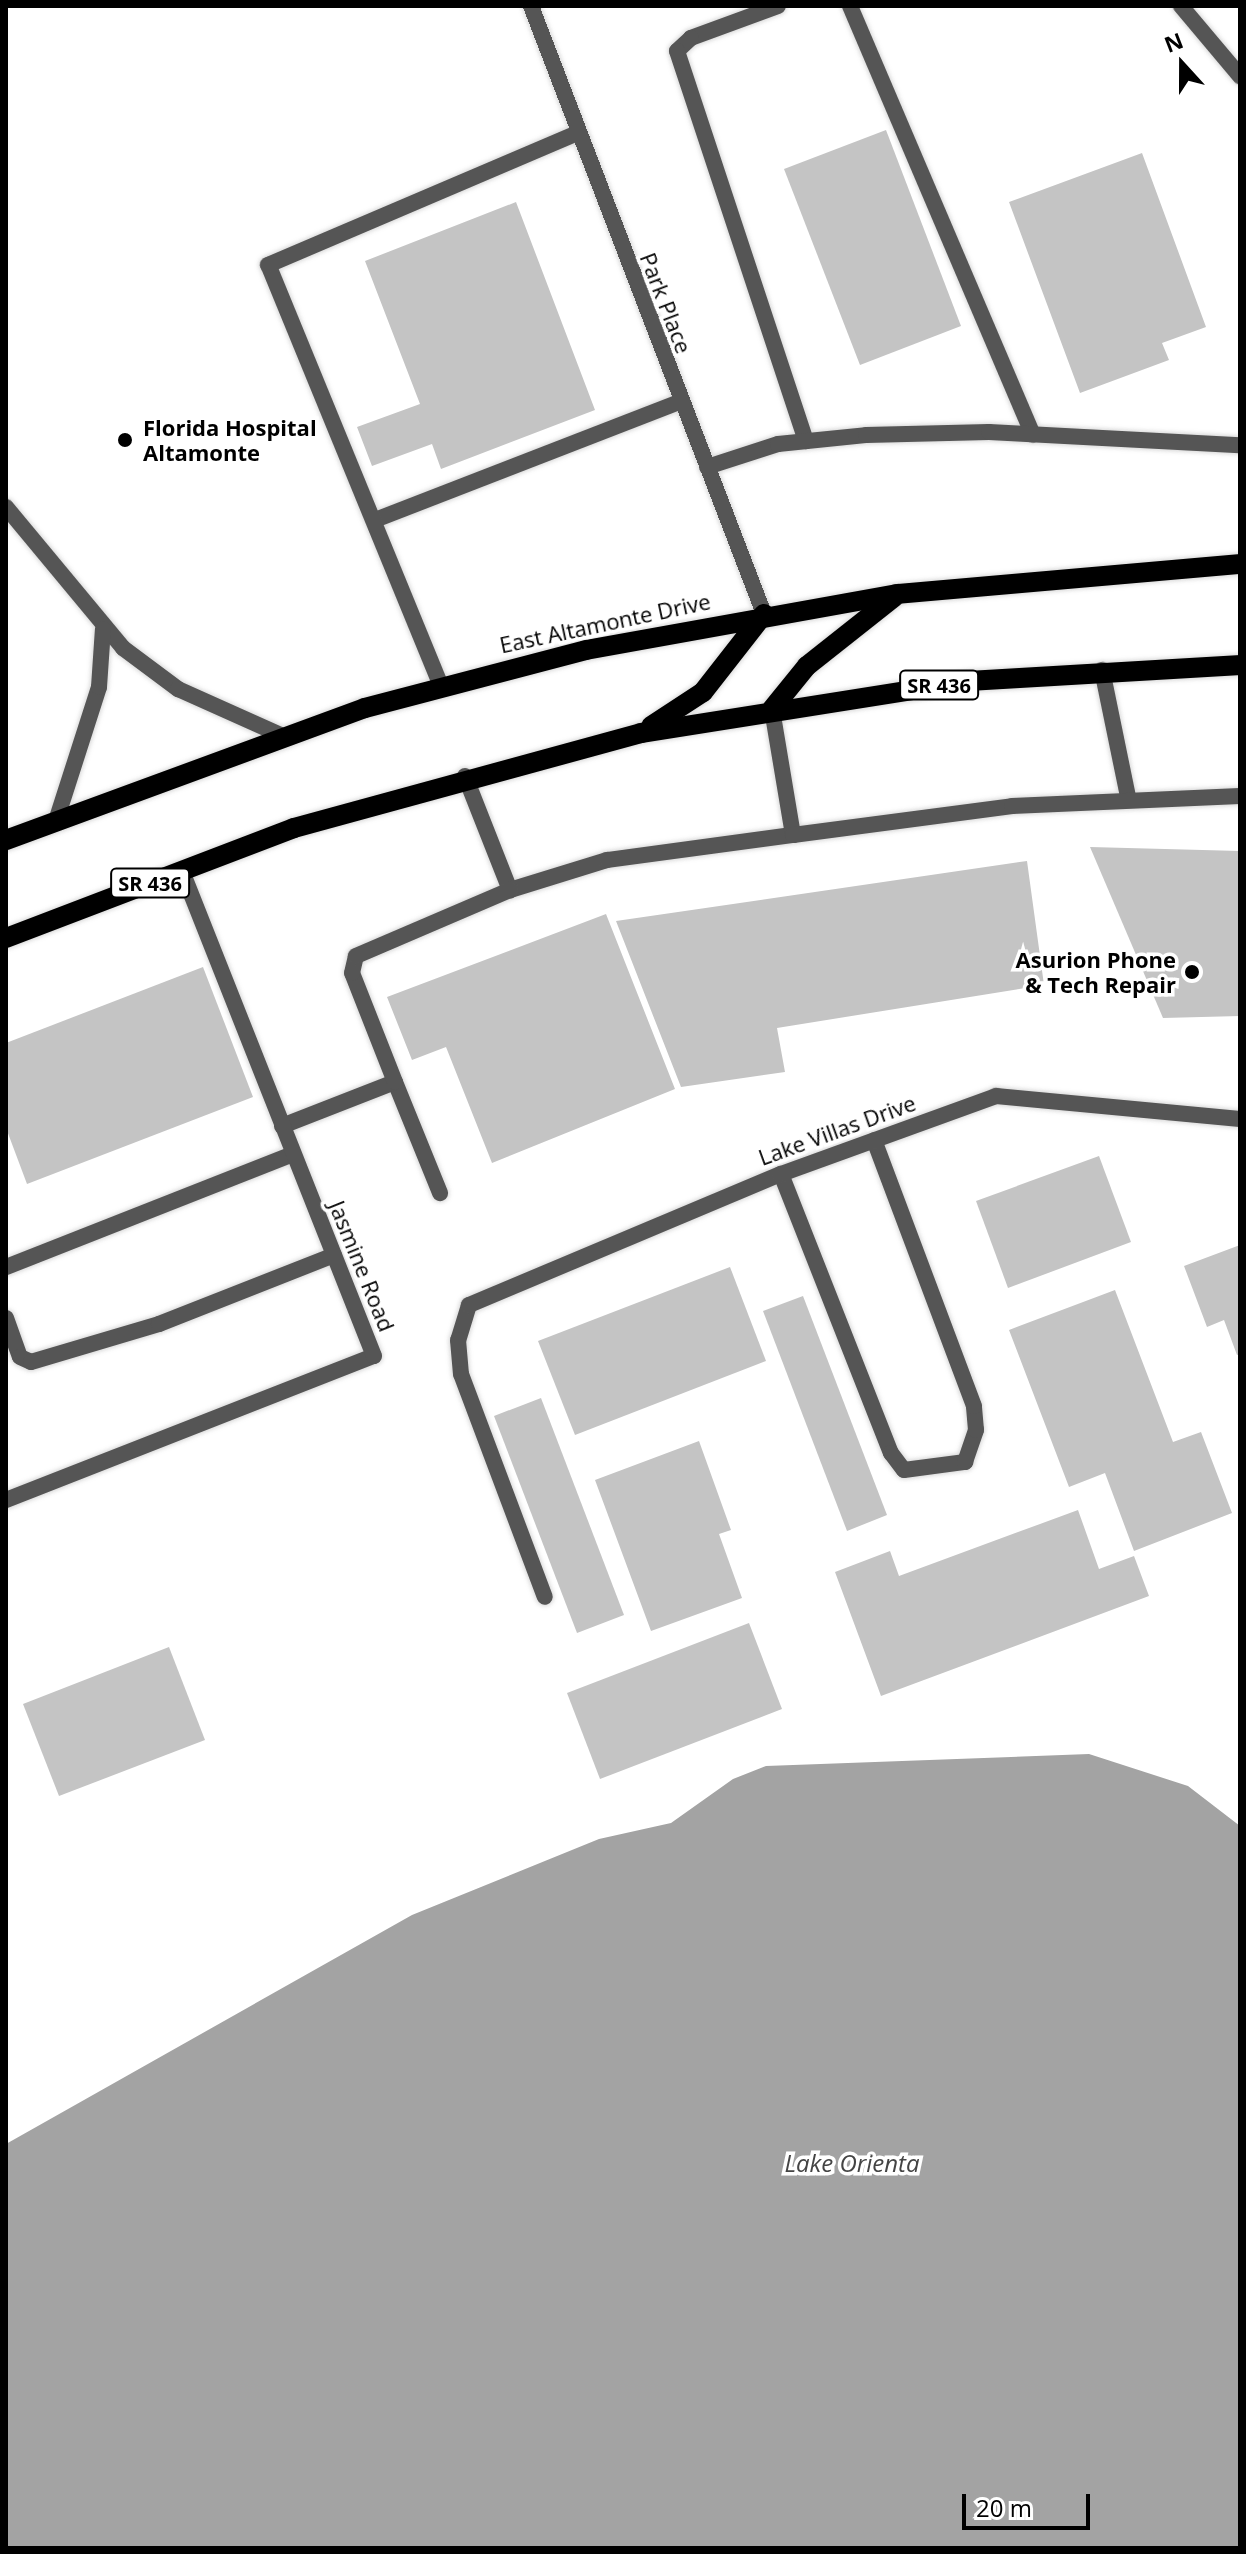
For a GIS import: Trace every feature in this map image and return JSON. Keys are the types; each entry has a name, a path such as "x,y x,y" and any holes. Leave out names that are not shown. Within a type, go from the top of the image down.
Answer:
{"main road":[{"name":"East Altamonte Drive","path":"6,840 283,736 441,686 764,614 897,594 1240,564"},
{"path":"772,709 807,666 897,594"},
{"path":"641,733 703,692 764,614"},
{"name":"SR 436","path":"6,938 182,871 465,776 641,733 772,709 1102,670 1240,665"}],"street":[{"name":"Park Place","path":"531,6 680,402 764,614"},
{"path":"778,6 691,38 677,51 806,441"},
{"path":"850,6 1033,435"},
{"path":"1181,6 1240,76"},
{"path":"441,686 268,265 578,133"},
{"path":"375,520 680,402"},
{"path":"707,467 806,441 1033,435 1240,445"},
{"path":"6,507 88,600 103,629 178,689 283,736"},
{"path":"56,821 99,687 103,629"},
{"path":"1102,670 1128,797"},
{"path":"772,709 793,835"},
{"path":"465,776 510,890"},
{"path":"440,1193 352,973 356,956 510,890 607,860 793,835 1128,797 1240,796"},
{"name":"Jasmine Road","path":"6,1500 374,1356 182,871"},
{"path":"282,1126 395,1082"},
{"name":"Lake Villas Drive","path":"545,1597 461,1374 458,1340 469,1305 781,1174 996,1096 1240,1119"},
{"path":"781,1174 891,1453 904,1470 965,1462 976,1430 974,1406 874,1140"},
{"path":"6,1267 293,1154"},
{"path":"6,1318 20,1357 31,1362 159,1324 334,1255"}],"water":[{"name":"Lake Orienta","path":"1089,1754 1188,1786 1240,1826 1240,2548 6,2548 6,2144 412,1915 599,1839 671,1823 733,1779 766,1766"}],"building":[{"path":"886,130 961,326 860,365 784,169"},
{"path":"1142,153 1206,327 1162,343 1169,360 1080,393 1009,202"},
{"path":"516,202 595,410 441,469 432,444 372,466 357,427 420,404 365,261"},
{"path":"1090,847 1240,851 1240,1016 1163,1018"},
{"path":"1027,861 1044,985 777,1028 785,1072 681,1087 616,921"},
{"path":"606,914 675,1089 492,1163 446,1047 412,1060 387,997"},
{"path":"203,967 253,1097 27,1184 6,1128 6,1043"},
{"path":"1099,1156 1131,1242 1008,1288 976,1201"},
{"path":"1240,1245 1240,1354 1237,1355 1224,1320 1207,1327 1184,1266"},
{"path":"730,1267 766,1361 575,1435 538,1341"},
{"path":"1115,1290 1173,1442 1201,1432 1232,1513 1134,1551 1105,1473 1069,1487 1009,1330"},
{"path":"803,1296 887,1515 847,1531 763,1311"},
{"path":"541,1398 624,1615 577,1633 494,1416"},
{"path":"699,1441 731,1530 719,1534 742,1598 651,1631 595,1480"},
{"path":"1078,1510 1099,1569 1134,1556 1149,1596 881,1696 835,1572 890,1551 899,1576"},
{"path":"749,1623 782,1709 600,1779 567,1693"},
{"path":"169,1647 205,1740 59,1796 23,1704"}],"place":[{"name":"Florida Hospital Altamonte","path":"125,440"},
{"name":"Asurion Phone & Tech Repair","path":"1192,972"}]}
